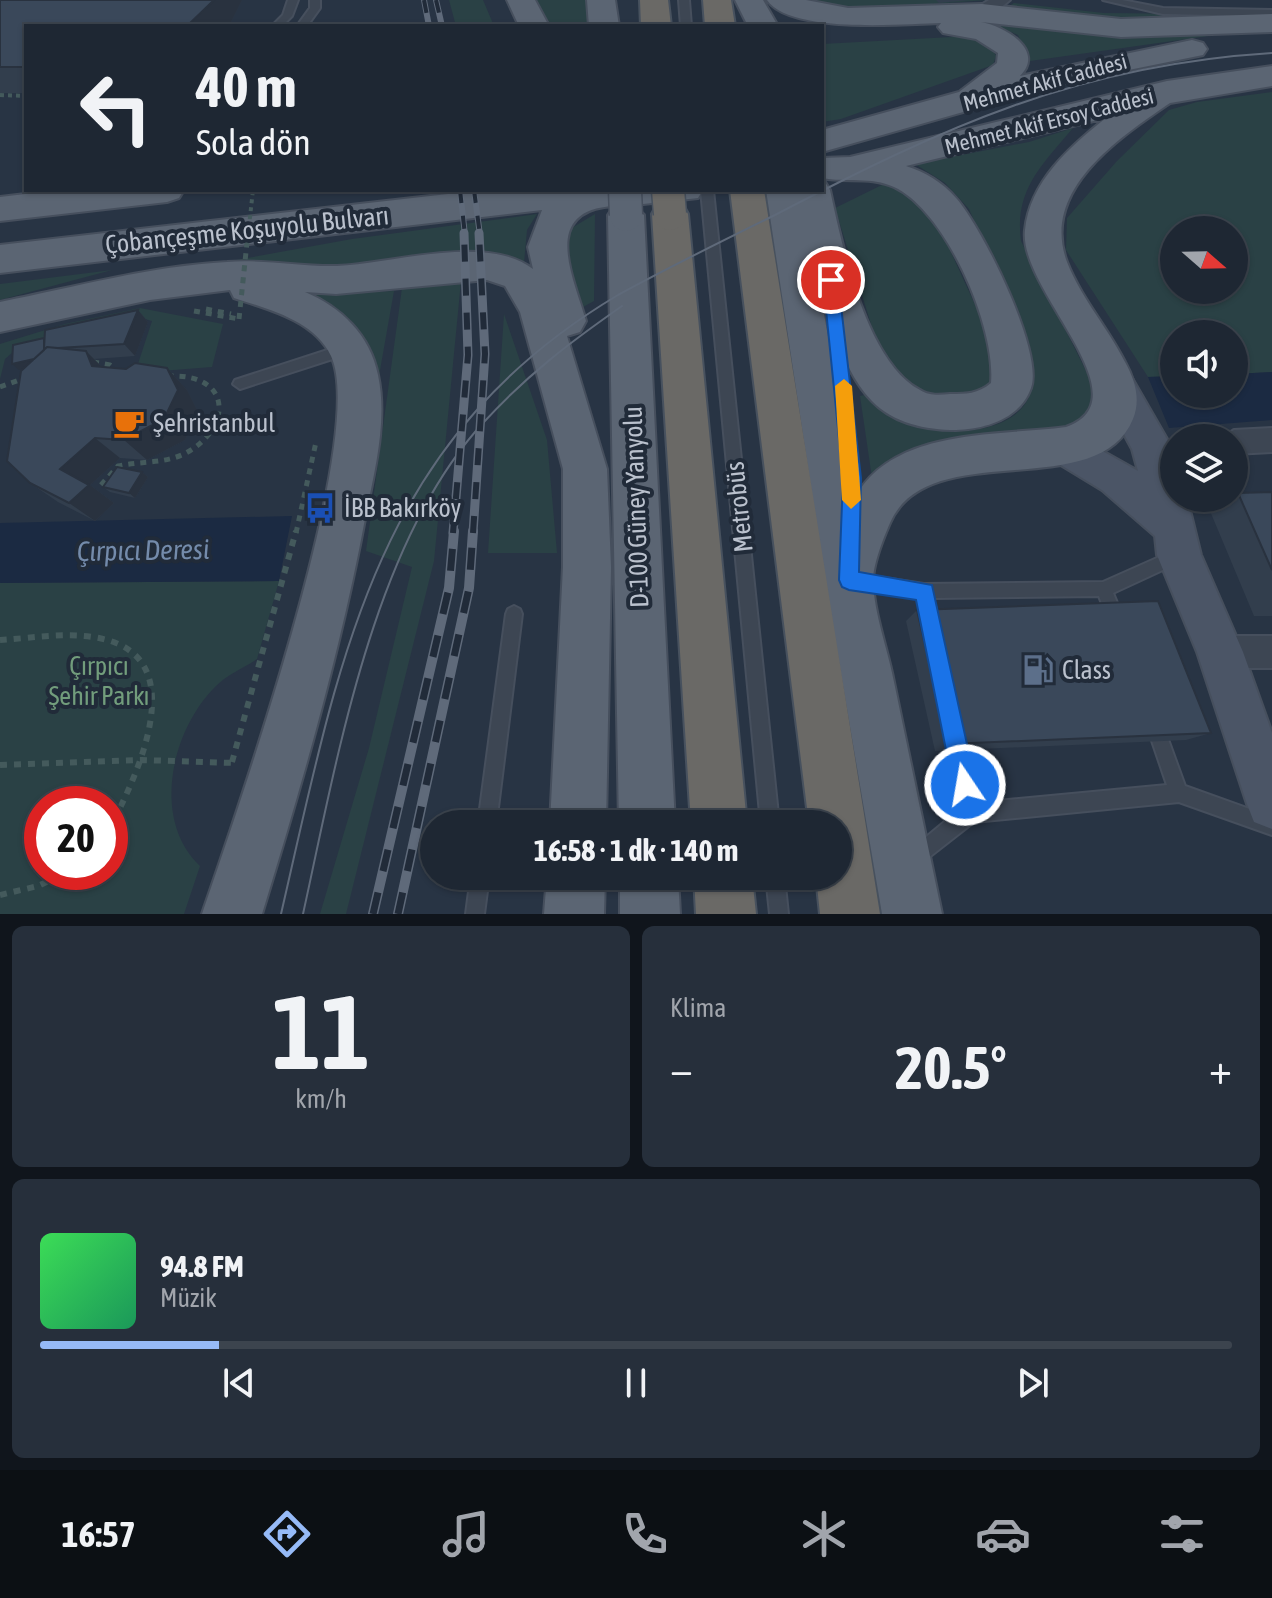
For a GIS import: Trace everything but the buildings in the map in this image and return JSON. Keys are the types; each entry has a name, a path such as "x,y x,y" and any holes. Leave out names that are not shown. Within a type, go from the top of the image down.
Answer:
{"highway":[{"path":"654,0 656,24"},
{"path":"717,0 720,24"},
{"path":"718,810 691,443 726,192"},
{"path":"726,192 835,810"},
{"path":"724,890 726,914"},
{"path":"847,890 850,914"}],"main road":[{"path":"499,0 509,24"},
{"path":"521,0 533,24"},
{"path":"601,0 604,24"},
{"path":"619,0 620,24"},
{"path":"747,0 749,24"},
{"path":"747,0 762,24"},
{"path":"781,0 811,12 848,17 992,7 1121,28 1272,23"},
{"path":"824,35 957,27 995,35 1013,50 1012,67 959,105"},
{"name":"Mehmet Akif Caddesi","path":"824,154 959,105 1093,67 1215,45 1272,41"},
{"name":"Mehmet Akif Ersoy Caddesi","path":"824,171 962,144 1167,91 1272,76"},
{"path":"1160,442 1116,384 1047,259 1042,236 1043,211 1050,195 1069,171 1096,145 1167,91"},
{"path":"729,192 828,257 864,362 880,384 898,399 924,410 951,415 979,411 1002,399 1011,388 1015,366 1006,336 955,223 937,198 893,173 863,168 824,174"},
{"path":"0,182 24,179"},
{"path":"0,209 149,192"},
{"name":"Çobançeşme Koşuyolu Bulvarı","path":"0,236 348,192"},
{"name":"Çobançeşme Koşuyolu Bulvarı","path":"0,259 511,199 678,192"},
{"path":"604,810 607,482 602,443 546,247 556,216 713,192"},
{"name":"D-100 Güney Yanyolu","path":"649,810 726,192"},
{"path":"727,192 849,580 908,890"},
{"path":"0,315 336,221"},
{"path":"828,257 852,478 849,580"},
{"path":"0,315 182,283 263,274 336,280 475,266 505,269 527,285 539,310 560,373 585,469 587,567 578,810"},
{"path":"182,283 249,288 296,301 320,319 346,349 357,370 359,390 349,480 328,594 254,766 232,914"},
{"path":"849,580 866,525 886,489 916,468 940,459 1065,447 1091,440 1109,428 1118,399 1116,384"},
{"path":"1065,447 1116,477 1177,541"},
{"path":"1173,512 1177,541 1220,652 1272,804"},
{"path":"574,914 575,890"},
{"path":"602,914 603,890"},
{"path":"649,890 650,914"}],"street":[{"path":"1248,441 1272,440"},
{"path":"1220,652 1272,652"}],"lane":[{"path":"279,24 287,16 293,0"},
{"path":"303,24 315,8 315,0"},
{"path":"684,0 686,24"},
{"path":"1108,0 1163,11 1272,13"},
{"name":"Metrobüs","path":"726,192 769,810"},
{"path":"240,384 346,349"},
{"path":"849,580 924,591 1104,589 1177,541"},
{"path":"1104,589 1120,632"},
{"path":"924,591 937,650"},
{"path":"489,810 514,614"},
{"path":"1147,705 1179,793"},
{"path":"949,710 970,813"},
{"path":"908,890 970,813 1179,793 1272,826"},
{"path":"475,914 478,890"},
{"path":"776,890 779,914"}],"path":[{"path":"0,95 24,96"},
{"path":"239,319 253,192"},
{"path":"87,363 110,365 122,376"},
{"path":"101,485 118,466 170,460 189,451 206,438 216,423 220,407 218,393 209,382 196,375 159,378"},
{"path":"0,387 27,377"},
{"path":"0,765 142,760 254,766 290,558 317,439"},
{"path":"0,640 92,639 118,643 138,655 154,682 142,760 128,790"},
{"path":"0,895 24,889"}],"green space":[{"path":"449,0 483,0 493,24 455,24"},
{"path":"536,0 588,0 588,24 550,24"},
{"path":"800,0 987,0 852,10"},
{"path":"1014,3 1104,13 1194,14 1147,20 1100,19 1006,8"},
{"path":"989,19 1244,31 1030,61 1018,35 990,23"},
{"path":"970,36 992,48 996,56 993,65 841,119 824,122 824,44"},
{"path":"1272,92 1272,372 1248,373 1248,320 1160,320 1160,377 1148,377 1066,250 1067,218 1117,161 1169,110 1197,102"},
{"path":"1073,128 1041,167 1026,193 1020,223 1021,241 1091,381 1089,411 1078,427 872,478 860,396 868,394 909,423 939,430 974,430 1006,420 1019,411 1028,399 1032,383 1032,356 969,209 945,183 915,164 1029,142"},
{"path":"886,183 908,190 937,222 996,350 993,380 976,395 960,400 920,394 884,366 835,208"},
{"path":"537,214 527,230 524,263 477,259 342,270 236,260 352,239"},
{"path":"595,214 594,301 583,307 561,244 565,232"},
{"path":"112,270 0,300 0,284"},
{"path":"461,281 434,561 346,914 320,914 369,748 412,567 366,551 402,288"},
{"path":"394,291 379,376 367,350 352,329 310,294"},
{"path":"140,308 223,324 212,367 135,373 152,321 145,319 14,351 5,359 0,379 0,344 65,324"},
{"path":"504,314 547,440 557,553 488,553"},
{"name":"Çırpıcı Şehir Parkı","path":"279,581 257,659 215,687 187,727 178,751 173,776 175,825 185,847 200,866 184,914 0,914 0,583"}],"water":[{"path":"1272,372 1272,420 1167,424 1161,408 1248,408 1248,373"},
{"path":"1148,377 1160,377 1160,406"},
{"name":"Çırpıcı Deresi","path":"292,516 279,581 0,583 0,523"}],"tram line":[{"path":"824,190 955,128 1074,86 1136,71 1272,53"},
{"path":"281,914 324,730 349,645 380,564 419,488 470,417 536,353 618,295 819,192"},
{"path":"303,914 364,655 413,528 445,472 483,423 549,360 622,306"}],"railway":[{"path":"424,0 429,24"},
{"path":"436,0 442,24"},
{"path":"460,192 465,235"},
{"path":"474,192 480,235"},
{"path":"453,533 468,355 464,233"},
{"path":"473,533 485,354 479,233"},
{"path":"373,914 449,588 454,531"},
{"path":"398,914 469,588 473,531"}],"slow traffic":[{"path":"844,386 851,500"}],"place":[{"name":"Şehristanbul","path":"129,423"},
{"name":"İBB Bakırköy","path":"320,508"},
{"name":"Class","path":"1038,670"}],"route":[{"path":"831,280 852,478 849,580 924,591 965,785"}]}
